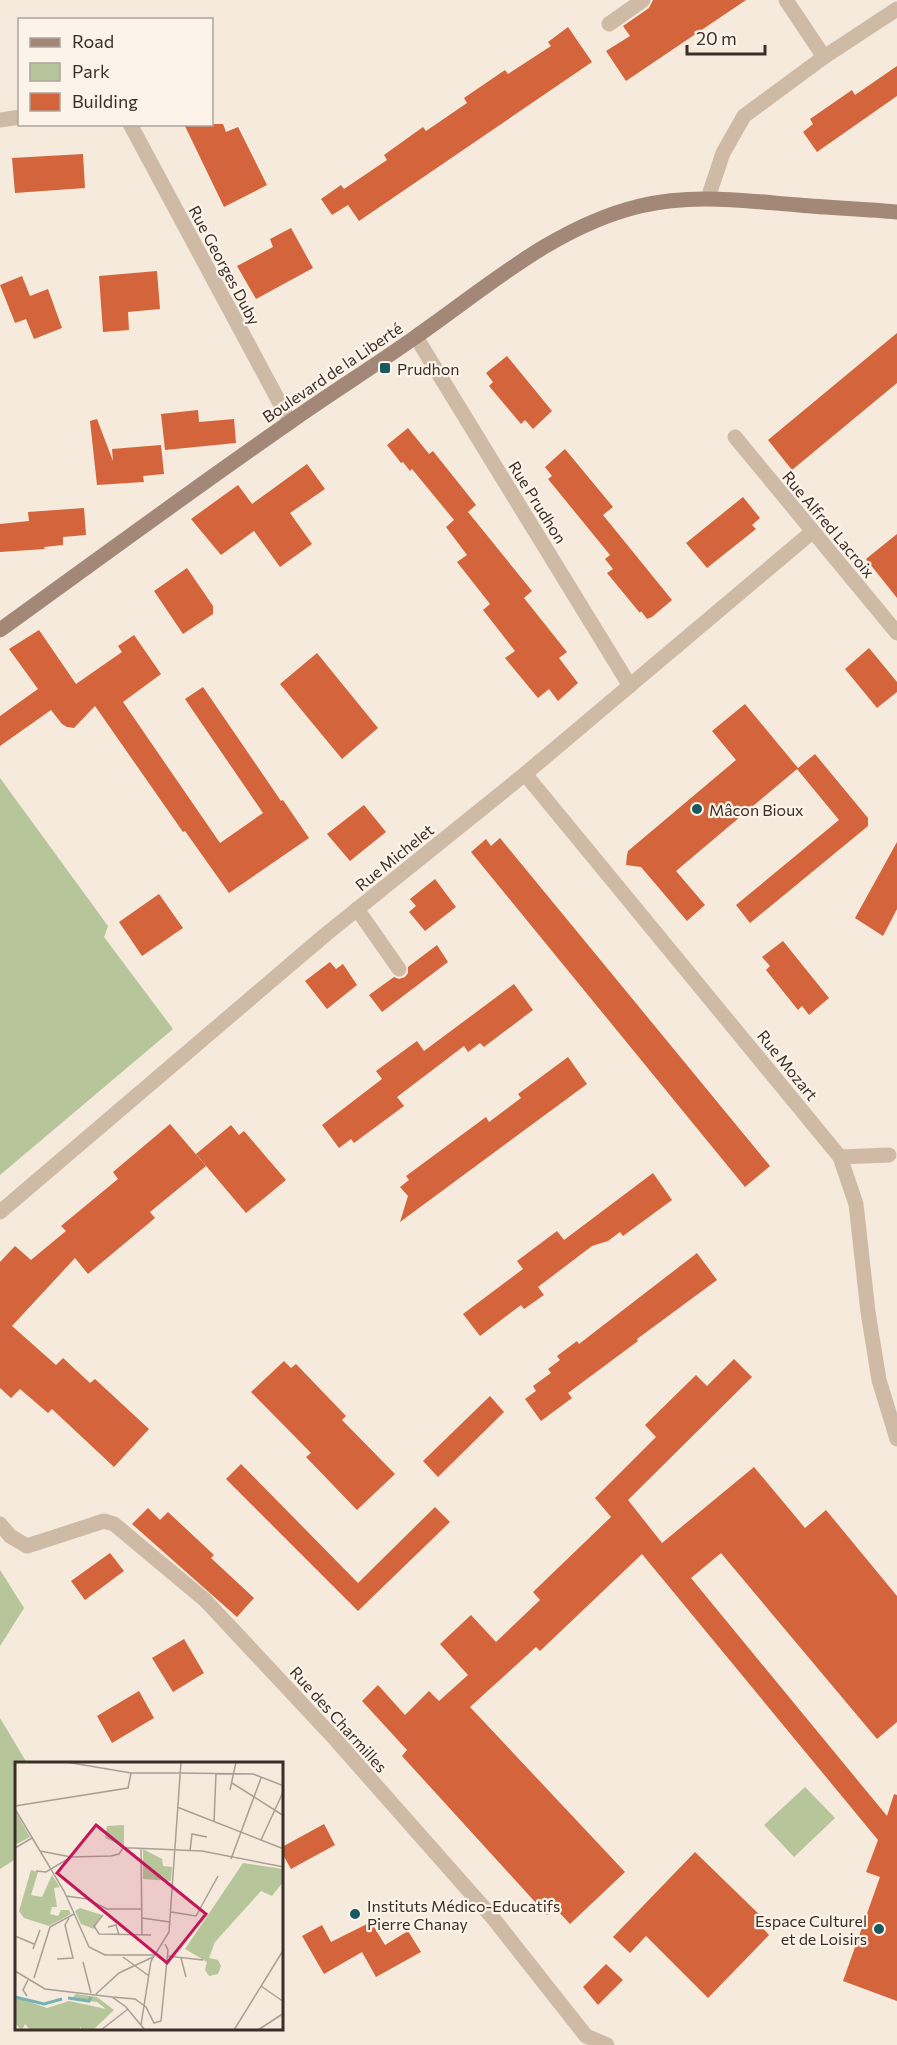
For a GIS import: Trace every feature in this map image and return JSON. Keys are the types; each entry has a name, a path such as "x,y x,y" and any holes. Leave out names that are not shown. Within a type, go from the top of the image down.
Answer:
{"main road":[{"name":"Boulevard de la Liberté","path":"0,630 290,422 416,337 480,289 537,251 569,233 604,217 638,206 655,202 708,198 897,212"}],"street":[{"path":"609,24 643,0"},
{"path":"786,0 824,57"},
{"path":"708,198 723,153 749,111 824,57 897,9"},
{"path":"0,120 18,117"},
{"name":"Rue Georges Duby","path":"131,126 290,422"},
{"name":"Rue Prudhon","path":"416,337 630,687"},
{"name":"Rue Alfred Lacroix","path":"735,437 897,633"},
{"name":"Rue Michelet","path":"0,1212 357,909 630,687 812,532"},
{"name":"Rue Mozart","path":"525,774 840,1157 856,1204 868,1312 879,1380 897,1439"},
{"path":"357,909 399,969"},
{"path":"840,1157 889,1155"},
{"name":"Rue des Charmilles","path":"0,1524 10,1536 27,1546 104,1521 114,1524 205,1600 335,1739 493,1918 588,2040 607,2045"}],"green space":[{"path":"0,778 108,926 104,937 173,1029 0,1175"},
{"path":"0,1570 24,1608 0,1646"},
{"path":"0,1718 26,1762 15,1762 15,1860 0,1869"},
{"path":"805,1787 835,1818 794,1857 764,1825"}],"building":[{"path":"653,0 746,0 626,81 606,51 630,36 623,26 649,8"},
{"path":"568,27 592,62 359,221 348,205 332,215 321,199 341,185 344,189 387,160 384,155 423,127 426,131 467,103 464,98 505,70 508,74 551,46 548,42"},
{"path":"897,66 897,96 817,152 803,132 813,124 810,119 852,90 855,95"},
{"path":"223,124 226,132 238,127 267,185 224,207 185,126"},
{"path":"83,154 85,188 15,193 12,158"},
{"path":"291,228 313,268 256,299 237,266 273,247 270,239"},
{"path":"157,271 160,309 128,312 129,330 103,332 99,276"},
{"path":"22,276 30,296 48,289 62,328 34,339 26,319 15,323 0,285"},
{"path":"897,333 897,383 792,470 768,440"},
{"path":"507,356 552,411 533,429 525,420 521,424 489,386 493,382 486,373"},
{"path":"198,410 199,422 234,419 236,443 165,450 161,414"},
{"path":"97,419 113,461 112,449 161,445 164,474 143,476 144,482 97,485 90,421"},
{"path":"408,428 429,454 433,451 476,505 468,512 532,591 524,598 567,652 559,658 578,683 558,701 549,689 538,698 505,658 515,651 483,610 490,604 457,562 467,555 446,527 454,520 412,469 410,471 403,462 401,463 387,445"},
{"path":"565,449 613,507 603,515 672,600 652,617 647,619 641,611 640,613 607,573 613,569 605,559 610,555 548,479 552,476 545,467"},
{"path":"307,464 325,489 290,513 312,544 280,567 254,531 221,555 191,519 238,485 252,504"},
{"path":"743,497 760,518 752,525 756,529 707,568 686,543"},
{"path":"84,508 86,535 63,537 63,545 44,547 45,549 0,552 0,524 29,521 28,512"},
{"path":"897,534 897,598 866,559"},
{"path":"187,568 213,606 213,614 183,634 154,591"},
{"path":"39,630 76,684 122,652 118,646 134,635 161,674 123,702 220,843 263,813 185,699 203,687 309,838 229,893 185,831 183,832 95,706 74,728 62,724 51,710 0,746 0,716 38,689 9,649"},
{"path":"869,648 897,682 897,692 877,708 845,669"},
{"path":"317,653 378,728 342,759 280,684"},
{"path":"745,704 798,768 815,754 868,818 868,826 750,923 736,905 839,820 797,769 676,871 705,905 687,921 641,867 626,865 628,851 736,760 712,731"},
{"path":"364,805 386,832 350,861 327,834"},
{"path":"500,838 770,1166 745,1187 471,852 486,839 491,846"},
{"path":"897,842 897,909 883,936 855,918"},
{"path":"435,879 456,907 425,931 409,912 416,906 410,899"},
{"path":"159,894 183,928 142,956 119,922"},
{"path":"783,941 829,998 809,1015 802,1006 798,1010 766,970 770,966 762,957"},
{"path":"437,945 448,962 382,1012 369,995 394,977 399,979 405,977 408,967"},
{"path":"330,962 336,969 343,964 357,985 327,1009 305,981"},
{"path":"514,984 533,1010 484,1047 480,1043 468,1052 464,1046 397,1097 404,1106 354,1143 351,1139 339,1148 322,1125 382,1079 376,1071 417,1041 424,1051"},
{"path":"568,1057 587,1084 400,1222 408,1196 400,1187 409,1180 406,1176 486,1117 489,1122 521,1098 518,1094"},
{"path":"170,1124 206,1166 150,1212 155,1218 88,1274 75,1258 12,1326 56,1365 63,1358 90,1383 95,1379 149,1429 114,1467 52,1409 48,1413 20,1389 11,1398 0,1388 0,1262 15,1246 31,1260 66,1231 61,1226 118,1179 113,1172"},
{"path":"231,1125 239,1135 244,1131 286,1180 246,1213 196,1154"},
{"path":"653,1173 672,1200 623,1236 620,1232 608,1241 592,1246 538,1287 544,1295 524,1309 521,1305 480,1336 463,1314 523,1269 517,1261 557,1231 564,1240"},
{"path":"697,1253 717,1280 568,1393 572,1398 541,1421 525,1399 536,1391 533,1386 551,1373 548,1369 560,1360 557,1356 577,1341 579,1344"},
{"path":"734,1359 752,1377 628,1500 662,1543 754,1467 805,1528 826,1510 897,1596 897,1722 877,1739 721,1553 691,1578 887,1816 894,1794 897,1795 897,2001 843,1981 880,1877 866,1872 878,1840 642,1554 540,1651 536,1647 470,1707 625,1872 570,1924 555,1908 547,1915 402,1756 407,1750 362,1701 378,1685 405,1715 429,1691 439,1701 468,1675 440,1644 471,1615 496,1642 540,1600 533,1592 611,1517 595,1498 656,1437 645,1425 696,1375 707,1386"},
{"path":"284,1361 291,1368 296,1364 346,1416 342,1420 395,1474 357,1510 306,1457 311,1453 251,1392"},
{"path":"490,1396 504,1412 438,1477 423,1461"},
{"path":"241,1464 358,1583 435,1507 450,1522 358,1611 226,1479"},
{"path":"148,1508 160,1520 168,1512 214,1555 211,1558 254,1598 237,1617 132,1524"},
{"path":"110,1553 124,1571 85,1600 71,1581"},
{"path":"184,1639 204,1673 173,1692 152,1658"},
{"path":"139,1691 154,1718 112,1743 97,1716"},
{"path":"324,1824 335,1845 291,1869 284,1857 284,1846"},
{"path":"695,1852 766,1921 761,1926 769,1935 708,1998 646,1936 630,1953 613,1937"},
{"path":"371,1922 385,1945 408,1931 421,1952 376,1977 362,1952 324,1974 302,1936 322,1925 331,1942"},
{"path":"606,1964 623,1980 598,2005 583,1987"}],"place":[{"name":"Prudhon","path":"385,368"},
{"name":"Mâcon Bioux","path":"697,809"},
{"name":"Instituts Médico-Educatifs Pierre Chanay","path":"355,1914"},
{"name":"Espace Culturel et de Loisirs","path":"879,1929"}]}
